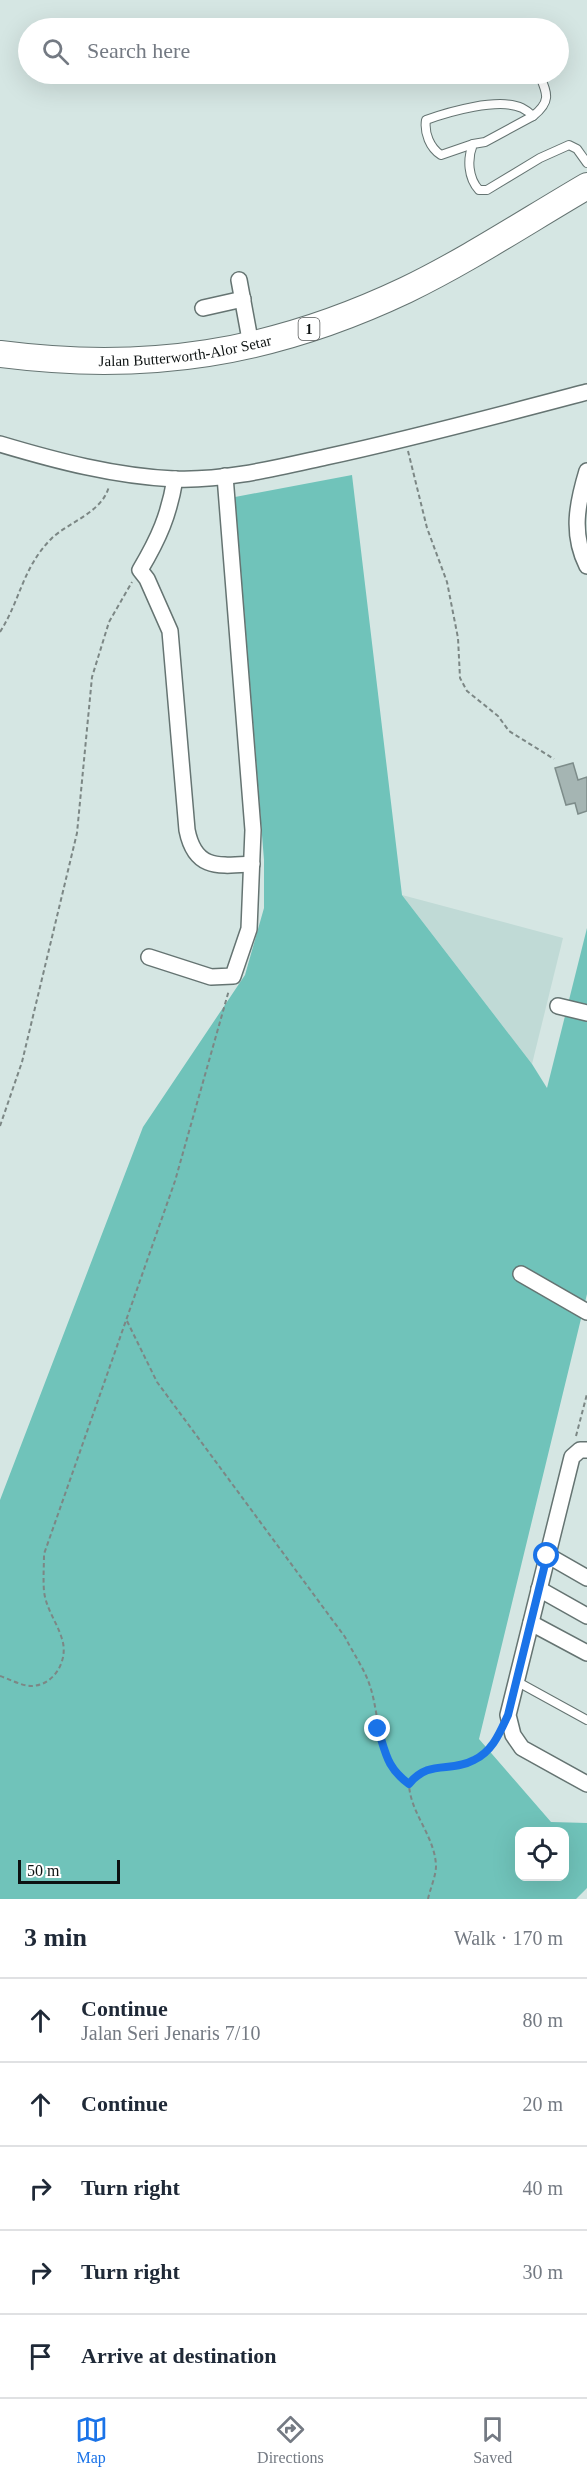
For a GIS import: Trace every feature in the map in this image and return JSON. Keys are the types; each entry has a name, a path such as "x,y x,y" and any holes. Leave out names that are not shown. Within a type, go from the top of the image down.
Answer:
{"main road":[{"name":"Jalan Butterworth-Alor Setar","path":"0,354 44,359 119,362 160,360 251,345 343,317 408,289 587,186"}],"street":[{"path":"239,280 251,345"},
{"path":"203,308 243,299"},
{"path":"0,444 64,463 112,472 175,479 225,476 259,472 405,440 587,392"},
{"path":"587,471 576,515 577,533 587,567"},
{"path":"149,957 211,976 232,975 249,929 252,807 225,476"},
{"path":"175,479 170,510 157,541 140,570 147,579 170,631 187,830 190,845 198,856 208,862 220,866 252,864"},
{"path":"558,1006 587,1013"},
{"path":"520,1274 587,1312"},
{"path":"580,1452 547,1556 508,1715 513,1735 522,1748 587,1784"},
{"path":"547,1556 587,1578"},
{"path":"539,1589 587,1616"},
{"path":"531,1623 587,1653"}],"lane":[{"path":"533,116 521,107 502,104 449,112 426,120 424,128 436,152 441,155 485,142 533,116 541,110 547,100 543,84"},
{"path":"473,144 469,165 474,185 479,190 487,190 540,158 569,145 577,149 587,163"},
{"path":"516,1681 587,1720"}],"path":[{"path":"405,440 428,528 447,582 458,638 460,678 467,691 498,716 509,731 554,759"},
{"path":"0,632 8,618 25,573 42,548 63,528 83,518 107,494 112,472"},
{"path":"0,1126 22,1062 77,833 92,677 109,622 140,570"},
{"path":"0,1676 31,1686 47,1681 60,1669 64,1653 63,1640 52,1618 44,1592 44,1554 176,1182 232,975"},
{"path":"127,1321 157,1382 345,1637 368,1680 388,1761 396,1774 409,1784"},
{"path":"580,1452 573,1444 587,1394"},
{"path":"428,1899 436,1867 430,1842 410,1794 409,1784 423,1770 432,1767 455,1767 474,1760 497,1739 508,1715"}],"shaded area":[{"path":"352,475 402,895 532,1064 547,1088 587,928 587,1294 479,1739 551,1822 587,1823 587,1888 576,1899 0,1899 0,1500 143,1127 245,975 264,908 264,860 235,497"},
{"path":"402,895 563,938 532,1064"}],"building":[{"path":"573,763 578,780 587,777 587,811 578,814 575,803 566,805 555,768"}],"route":[{"path":"378,1729 388,1761 396,1774 409,1784 423,1770 432,1767 455,1767 474,1760 488,1750 497,1739 508,1715 547,1556"}]}
